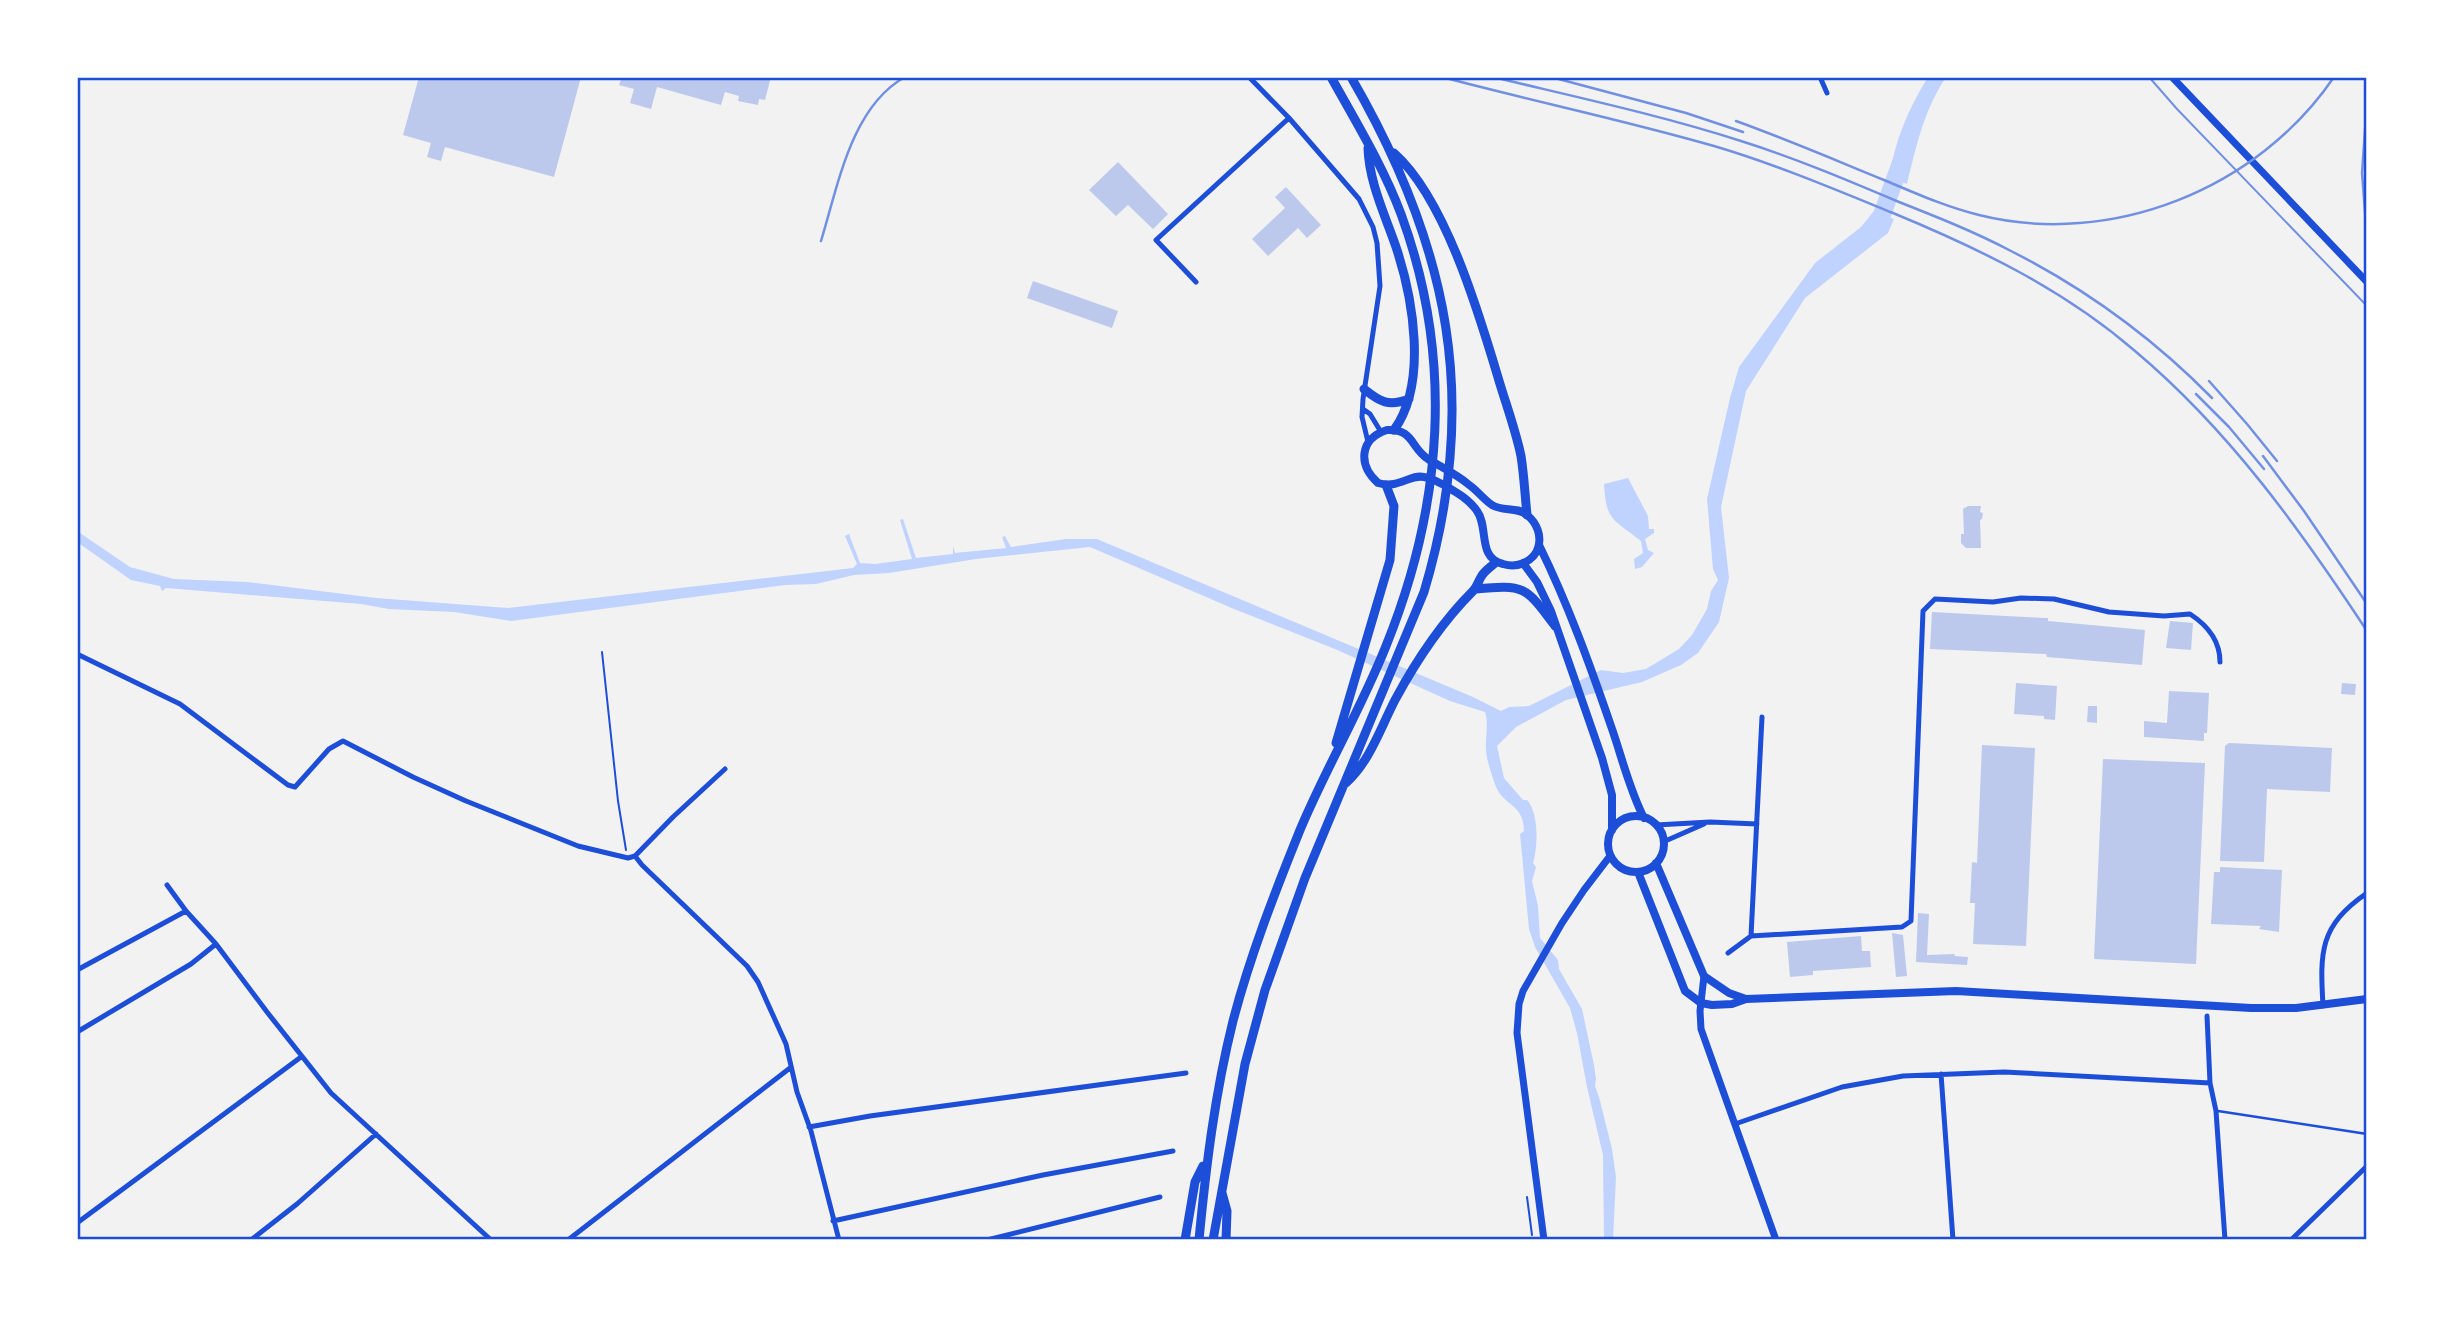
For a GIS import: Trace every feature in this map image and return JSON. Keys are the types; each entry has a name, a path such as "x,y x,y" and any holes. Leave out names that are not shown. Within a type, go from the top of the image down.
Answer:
{"main road":[{"path":"1199,1240 1206,1161 1218,1091 1236,1011 1254,952 1301,827 1386,646 1417,551 1431,492 1435,452 1435,381 1422,289 1400,212 1368,143 1331,77"},
{"path":"1213,1240 1234,1115 1255,1022 1318,843 1400,652 1430,569 1445,501 1450,460 1453,394 1441,294 1421,224 1390,149 1352,79"},
{"path":"1368,143 1368,168 1397,251 1409,303 1414,362 1406,411 1394,430"},
{"path":"1390,149 1409,166 1446,232 1461,267 1490,349 1520,454 1527,515"},
{"path":"1364,389 1381,402 1389,404 1409,399"},
{"path":"1394,430 1409,436 1426,458 1469,484 1494,507 1521,511 1527,515 1539,533 1539,545 1535,555 1523,563 1506,565 1496,562 1484,544 1481,517 1465,498 1422,476 1394,485 1378,482 1367,469 1364,456 1368,442 1381,432 1394,430"},
{"path":"1328,773 1385,579 1393,541 1394,506 1386,485"},
{"path":"1539,545 1565,600 1644,818"},
{"path":"1476,589 1481,575 1496,562"},
{"path":"1523,563 1543,593 1586,711 1612,795 1612,830 1608,843 1610,856 1623,869 1638,872 1656,863 1662,855 1664,842 1656,825 1644,818 1623,820 1612,830"},
{"path":"1343,786 1361,769 1397,697 1420,660 1465,598 1476,589 1502,585 1525,591 1555,626"},
{"path":"1656,863 1704,976 1729,993 1746,999"},
{"path":"1638,872 1682,986 1701,1003 1732,1004 1746,999 1956,991 2251,1008 2323,1006 2367,999"},
{"path":"1185,1240 1195,1182 1206,1161"},
{"path":"1221,1191 1227,1211 1226,1240"}],"street":[{"path":"1249,77 1289,118 1359,199 1373,227 1380,255 1380,286 1364,389 1362,417 1368,442"},
{"path":"1821,77 1827,93"},
{"path":"2172,77 2367,282"},
{"path":"1196,282 1156,240 1289,118"},
{"path":"1363,409 1370,414 1381,432"},
{"path":"1728,953 1751,936 1902,927 1911,921 1923,611 1935,599 1993,602 2021,598 2054,599 2109,612 2164,616 2190,614 2210,632 2218,645 2220,662"},
{"path":"77,654 180,704 288,785 295,787 329,749 343,741 412,777 578,846 632,857 747,966 758,982 786,1044 790,1068 809,1127 839,1240"},
{"path":"1751,936 1762,717"},
{"path":"632,857 725,769"},
{"path":"1656,825 1710,822 1757,824"},
{"path":"1664,842 1710,822"},
{"path":"1544,1240 1517,1033 1519,1004 1523,991 1562,923 1610,856"},
{"path":"167,885 331,1093 491,1240"},
{"path":"2323,1006 2320,965 2329,931 2344,911 2367,893"},
{"path":"77,970 186,911"},
{"path":"77,1032 191,964 216,944"},
{"path":"1704,976 1699,1018 1701,1029 1776,1240"},
{"path":"2207,1016 2210,1083 2216,1111 2225,1240"},
{"path":"77,1223 301,1057"},
{"path":"568,1240 790,1068"},
{"path":"1735,1124 1868,1081 1941,1074 2004,1072 2210,1083"},
{"path":"809,1127 870,1116 1186,1073"},
{"path":"1941,1074 1953,1240"},
{"path":"251,1240 297,1204 376,1134"},
{"path":"833,1221 1044,1175 1173,1151"},
{"path":"2291,1240 2367,1166"},
{"path":"987,1240 1160,1197"}],"lane":[{"path":"2216,1111 2367,1134"}],"path":[{"path":"602,652 624,845 632,857"},
{"path":"1527,1197 1532,1235"}],"water":[{"path":"1928,77 1946,77 1926,116 1907,184 1890,177 1892,164 1903,125"},
{"path":"1874,211 1894,219 1888,233 1805,298 1746,391 1721,507 1729,578 1719,622 1698,653 1681,665 1642,682 1566,700 1516,727 1497,746 1504,778 1523,800 1527,800 1534,813 1536,848 1533,863 1536,867 1532,881 1538,906 1540,938 1558,960 1559,969 1582,1009 1594,1065 1595,1086 1612,1149 1616,1177 1613,1240 1604,1240 1603,1155 1577,1033 1570,1008 1535,947 1529,929 1520,834 1524,831 1523,822 1521,815 1496,787 1486,750 1485,712 1450,701 1335,649 1090,547 976,559 889,573 854,575 816,584 785,585 511,621 454,612 389,609 361,604 166,588 162,591 160,586 131,580 77,542 77,531 130,567 174,579 247,582 376,598 508,608 853,568 857,564 845,536 849,534 860,563 875,564 912,559 900,520 903,519 916,558 953,554 953,546 955,553 1006,548 1002,537 1005,536 1011,547 1066,539 1097,539 1501,711 1509,707 1529,706 1601,670 1623,673 1646,669 1679,649 1692,635 1707,609 1711,591 1718,580 1713,569 1707,499 1739,367 1815,263 1861,227"},
{"path":"1628,478 1648,516 1649,529 1654,529 1654,533 1645,539 1648,550 1654,553 1642,567 1635,569 1634,559 1643,553 1641,541 1618,523 1609,512 1604,484"}],"building":[{"path":"419,77 581,77 554,177 445,147 441,161 427,157 431,143 403,135"},
{"path":"622,77 771,77 765,100 759,99 758,105 738,101 739,96 725,92 721,105 657,87 651,109 630,103 634,89 619,85"},
{"path":"1118,162 1168,214 1153,229 1128,205 1116,216 1089,190"},
{"path":"1286,187 1321,225 1307,238 1298,228 1268,256 1252,239 1285,208 1275,197"},
{"path":"1033,281 1118,311 1112,328 1027,298"},
{"path":"1968,506 1981,506 1981,548 1966,548 1961,543 1961,534 1964,534 1963,509"},
{"path":"1932,612 2048,618 2048,621 2145,630 2142,665 2047,657 2046,654 1930,649"},
{"path":"2170,621 2193,623 2191,650 2166,648"},
{"path":"2016,683 2057,686 2055,720 2044,719 2044,716 2014,714"},
{"path":"2342,683 2356,684 2355,695 2341,694"},
{"path":"2169,691 2209,693 2207,733 2204,733 2204,741 2144,737 2144,721 2167,723"},
{"path":"2088,706 2097,706 2097,723 2087,722"},
{"path":"2229,743 2332,748 2330,792 2267,789 2264,862 2220,861 2225,746"},
{"path":"1982,745 2035,748 2026,946 1973,944 1975,903 1970,903 1972,862 1977,863"},
{"path":"2103,759 2205,763 2196,964 2094,959"},
{"path":"2220,867 2282,870 2279,932 2259,929 2261,926 2211,924 2214,872 2220,872"},
{"path":"1918,913 1929,914 1927,955 1955,954 1954,956 1968,957 1967,965 1916,962"},
{"path":"1892,933 1903,935 1907,976 1896,977"},
{"path":"1861,936 1862,951 1870,951 1871,967 1813,971 1813,975 1790,977 1787,942"}],"waterway":[{"path":"1869,233 1879,223 1903,157"}],"tram line":[{"path":"2149,77 2367,306"}],"railway":[{"path":"821,241 841,173 859,128 871,108 887,90 905,77"},
{"path":"1442,77 1714,146 1759,161 1925,227 2020,272 2079,308 2107,329 2135,351 2201,414 2232,447 2289,518 2367,631"},
{"path":"1493,77 1649,115 1741,141 1821,170 1970,231 2039,266 2092,298 2142,335 2212,398"},
{"path":"1551,77 1686,113 1743,132"},
{"path":"1736,121 1967,212 2029,223 2079,223 2129,215 2178,200 2223,179 2265,150 2302,116 2334,77"},
{"path":"2367,101 2362,173 2367,238"},
{"path":"2209,381 2277,461"},
{"path":"2196,394 2229,427 2264,469"},
{"path":"2263,456 2367,604"}]}
